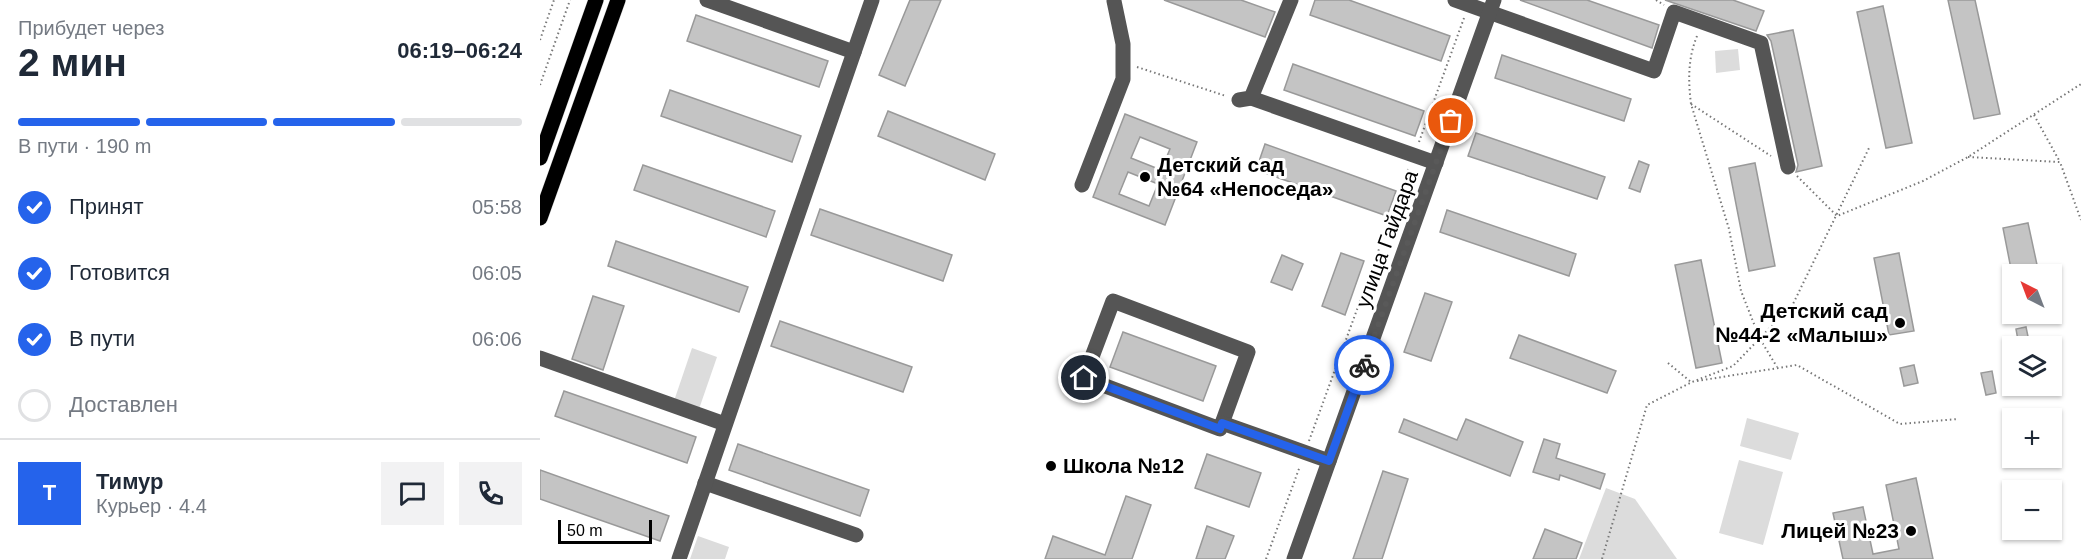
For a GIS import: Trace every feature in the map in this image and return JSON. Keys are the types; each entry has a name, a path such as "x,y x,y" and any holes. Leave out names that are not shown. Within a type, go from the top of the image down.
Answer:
{"main road":[{"path":"540,158 596,0"},
{"path":"540,218 618,0"}],"street":[{"path":"707,0 854,52"},
{"path":"679,559 872,0"},
{"path":"1082,185 1123,79 1123,44 1113,0"},
{"path":"1291,0 1245,99 1436,163"},
{"path":"1462,2 1492,6 1654,70 1674,12 1761,43 1788,167"},
{"name":"улица Гайдара","path":"1294,559 1492,6"},
{"path":"1113,301 1248,352 1222,423 1220,429 1084,378 1113,301"},
{"path":"540,358 725,424"},
{"path":"1222,423 1329,461"},
{"path":"705,483 856,535"}],"path":[{"path":"540,40 554,0"},
{"path":"540,86 570,0"},
{"path":"1266,559 1414,155 1462,2"},
{"path":"1703,22 1691,51 1688,82 1691,104 1729,229 1741,291 1760,339 1777,367"},
{"path":"1123,62 1245,99"},
{"path":"1837,216 1923,181 1968,157 2081,84"},
{"path":"1691,104 1788,167 1837,216"},
{"path":"2034,115 2060,162 2081,220"},
{"path":"1602,559 1647,405 1692,382 1733,366 1793,304 1870,146"},
{"path":"1968,157 2060,162"},
{"path":"1668,363 1692,382 1797,365 1900,424 1958,419"}],"shaded area":[{"path":"1738,49 1740,70 1716,73 1715,51"},
{"path":"692,348 717,357 699,409 674,401"},
{"path":"1747,418 1799,433 1791,460 1740,446"},
{"path":"1739,460 1783,472 1763,545 1719,533"},
{"path":"1606,488 1635,499 1677,559 1579,559"},
{"path":"698,536 729,547 725,559 690,559"}],"building":[{"path":"910,0 941,0 905,86 879,75"},
{"path":"1164,0 1241,0 1275,12 1265,37"},
{"path":"1315,0 1349,0 1450,36 1441,61 1310,15"},
{"path":"1520,0 1587,0 1659,25 1652,48"},
{"path":"1665,0 1733,0 1764,11 1756,31"},
{"path":"1948,0 1975,0 2000,114 1974,119"},
{"path":"1883,6 1912,143 1886,148 1857,12"},
{"path":"696,15 828,61 819,87 687,41"},
{"path":"1793,30 1822,166 1796,172 1798,165 1771,41 1767,35"},
{"path":"1502,55 1631,99 1624,121 1495,78"},
{"path":"1293,64 1424,111 1415,136 1284,90"},
{"path":"670,90 801,136 792,162 661,116"},
{"path":"888,111 995,154 985,180 878,136"},
{"path":"1125,114 1197,142 1165,225 1093,197","holes":["1140,137 1170,149 1161,170 1131,158","1128,172 1158,184 1149,206 1119,194"]},
{"path":"1476,133 1605,177 1597,199 1468,156"},
{"path":"1265,144 1396,191 1387,216 1256,170"},
{"path":"1639,161 1649,165 1640,192 1629,188"},
{"path":"1755,163 1775,266 1749,271 1729,168"},
{"path":"643,165 775,211 766,237 634,190"},
{"path":"820,209 952,255 943,281 811,235"},
{"path":"1447,210 1576,254 1569,276 1440,232"},
{"path":"2028,223 2037,264 2010,264 2003,228"},
{"path":"616,241 748,287 739,312 608,266"},
{"path":"1341,253 1364,261 1345,315 1322,306"},
{"path":"1899,253 1914,331 1889,335 1874,258"},
{"path":"1282,255 1303,264 1292,290 1271,282"},
{"path":"1701,260 1722,363 1696,368 1675,265"},
{"path":"1425,293 1452,302 1431,361 1404,352"},
{"path":"593,296 624,306 603,370 572,359"},
{"path":"780,321 912,367 903,392 771,346"},
{"path":"2026,327 2028,336 2017,336 2016,329"},
{"path":"1123,332 1216,366 1203,401 1110,367"},
{"path":"1519,335 1616,371 1607,393 1510,358"},
{"path":"1914,365 1918,383 1904,386 1900,368"},
{"path":"1992,371 1996,393 1986,395 1981,373"},
{"path":"564,391 696,437 687,463 555,416"},
{"path":"1404,419 1457,440 1466,419 1523,442 1510,476 1399,432"},
{"path":"1544,439 1560,444 1556,458 1605,474 1600,489 1560,475 1559,480 1533,472"},
{"path":"738,444 869,490 860,516 729,470"},
{"path":"1207,454 1261,473 1249,507 1195,488"},
{"path":"540,470 669,516 660,541 540,499"},
{"path":"1383,471 1408,479 1382,559 1353,559"},
{"name":"Лицей №23","path":"1916,478 1933,559 1843,559 1833,513 1863,507 1873,554 1899,549 1886,485"},
{"path":"1126,496 1151,505 1132,559 1045,559 1053,536 1105,555"},
{"path":"1207,526 1234,536 1225,559 1196,559"},
{"path":"1545,529 1582,543 1576,559 1533,559"}],"way so far":[{"path":"1364,365 1451,121"}],"place":[{"name":"Детский сад №64 «Непоседа»","path":"1145,177"},
{"name":"Детский сад №44-2 «Малыш»","path":"1900,323"},
{"name":"Школа №12","path":"1051,466"},
{"name":"Лицей №23","path":"1911,531"}],"route":[{"path":"1084,378 1220,429 1222,423 1329,461 1364,365"}]}
